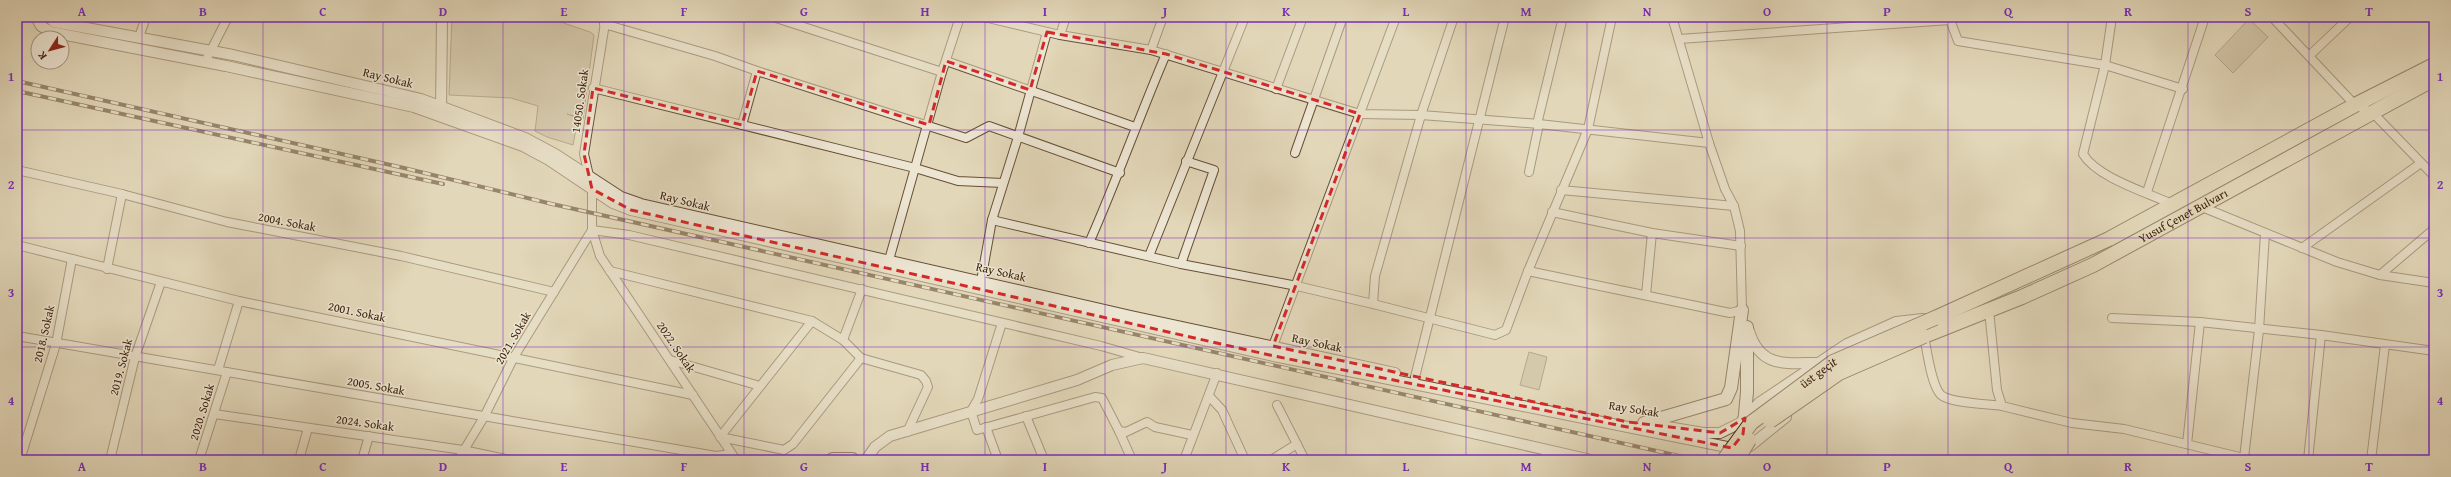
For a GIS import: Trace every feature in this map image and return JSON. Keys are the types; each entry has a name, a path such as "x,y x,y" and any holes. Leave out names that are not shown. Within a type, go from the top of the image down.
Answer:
{"highway":[{"name":"Yusuf Çenet Bulvarı","path":"1935,318 2071,258 2174,205 2355,105 2434,65"},
{"name":"Yusuf Çenet Bulvarı","path":"1737,460 1754,432 1839,373 2093,265 2202,207 2434,79"},
{"name":"üst geçit","path":"1724,460 1751,423 1833,362 1935,318"},
{"path":"833,460 852,460"}],"main road":[{"path":"1644,423 1726,399 1731,388 1742,310"},
{"path":"1742,447 1745,418 1747,327"}],"street":[{"path":"35,17 40,26 51,32 441,111 523,146 592,188 613,203 631,210 1274,356 1732,448 1750,446 1832,383 1906,349 1924,336 1936,387 1942,395 1951,399 2002,406 2058,420 2124,429 2248,459 2266,233"},
{"path":"139,37 146,17"},
{"path":"205,62 228,17"},
{"path":"441,111 442,17"},
{"path":"773,17 942,72"},
{"path":"889,260 915,168 929,125 942,72 960,17"},
{"path":"984,17 1060,35 1151,50 1222,74 1360,114 1421,115 1538,124 1709,143"},
{"path":"1060,35 1066,17"},
{"path":"1151,50 1163,17"},
{"path":"1148,256 1245,17"},
{"path":"1276,89 1303,17"},
{"path":"1295,153 1343,17"},
{"path":"1274,346 1298,286 1396,17"},
{"path":"1373,304 1375,276 1421,115 1454,17"},
{"path":"1415,378 1481,120 1505,17"},
{"path":"1529,172 1538,124 1563,17"},
{"path":"992,220 1181,264 1298,286 1429,319 1500,334 1506,330 1552,212 1588,129 1612,17"},
{"path":"1672,17 1709,143 1734,206 1741,246 1742,310 1752,344 1761,354 1772,361 1817,363"},
{"path":"2112,17 2105,65 2082,154 2088,163 2100,171 2174,205"},
{"path":"2147,192 2183,89 2205,17"},
{"path":"2273,17 2355,105 2373,113 2434,176"},
{"path":"2309,56 2350,17"},
{"path":"1679,39 1950,18 1958,41 2105,65 2183,89"},
{"name":"Ray Sokak","path":"51,19 211,51 330,77 441,111 531,141 555,154 621,197 641,204 1415,378 1628,422 1644,423 1703,433 1720,433 1740,423 1759,403 1847,344 1896,322 1935,318"},
{"path":"605,20 757,71 966,138 989,126 1120,173"},
{"name":"14050. Sokak","path":"592,230 592,188 584,154 593,88 605,20"},
{"path":"981,281 992,220 1018,137 1047,32"},
{"path":"1089,243 1120,173 1135,127 1166,54"},
{"path":"946,61 1135,127"},
{"path":"742,125 757,71"},
{"path":"593,88 915,168 958,182 1003,183"},
{"path":"1181,264 1214,170 1186,161"},
{"path":"2302,248 2421,163"},
{"name":"2004. Sokak","path":"17,170 122,194 228,222 401,256 554,292"},
{"path":"1561,190 1734,206"},
{"path":"107,269 122,194"},
{"path":"2202,207 2337,262 2380,275 2434,283"},
{"path":"1552,212 1652,232 1741,246"},
{"path":"2380,275 2434,229"},
{"path":"592,230 629,235 1002,323 1143,358 1217,373 1545,455 1591,460"},
{"name":"2022. Sokak","path":"592,230 600,256 734,457"},
{"name":"2021. Sokak","path":"458,460 484,417 514,357 592,230"},
{"path":"1646,295 1652,232"},
{"name":"2001. Sokak","path":"17,246 239,301 693,395"},
{"name":"2018. Sokak","path":"20,460 56,344 72,259"},
{"path":"610,271 812,322 843,340 861,358 921,375 926,381 928,387 907,432"},
{"path":"1528,271 1730,313 1742,310"},
{"name":"2019. Sokak","path":"110,460 135,357 161,282"},
{"path":"843,340 862,290"},
{"name":"2020. Sokak","path":"199,460 214,414 239,301"},
{"path":"1989,310 1997,390 2002,406"},
{"path":"2112,318 2200,322 2259,330 2321,335 2434,351"},
{"path":"812,322 720,437 784,450 793,444 861,358"},
{"path":"2187,444 2200,322"},
{"path":"1002,323 978,399 971,412 977,430 1094,397 1102,398 1132,460"},
{"path":"2308,460 2321,335"},
{"name":"2005. Sokak","path":"17,336 713,458 734,457"},
{"path":"2371,460 2385,345"},
{"path":"866,460 880,442 907,432 1077,380 1112,365 1143,358"},
{"path":"670,360 760,386"},
{"path":"1184,460 1192,435 1217,373"},
{"path":"1209,396 1222,410 1246,460"},
{"path":"1277,405 1305,460"},
{"name":"2024. Sokak","path":"214,414 463,450 511,460"},
{"path":"1026,416 1044,460"},
{"path":"1119,431 1126,432 1147,422 1155,427 1192,435"},
{"path":"986,427 998,460"},
{"path":"299,460 308,428"},
{"path":"362,460 369,436"},
{"path":"1271,460 1297,444"}],"highlighted area":[{"path":"1047,32 1166,54 1360,114 1273,346 1628,422 1720,433 1745,418 1743,434 1732,448 1634,429 1274,356 631,210 592,189 584,154 593,88 742,125 757,71 929,125 946,61 1030,90"}],"shaded area":[{"path":"452,17 546,17 590,32 594,35 583,119 567,114 578,118 573,145 547,137 535,131 538,106 511,98 449,95"},
{"path":"2249,19 2268,37 2233,73 2215,55"},
{"path":"1529,352 1547,357 1539,390 1520,385"}],"railway":[{"path":"17,81 404,168 552,204 1697,460"},
{"path":"17,91 443,184"}]}
